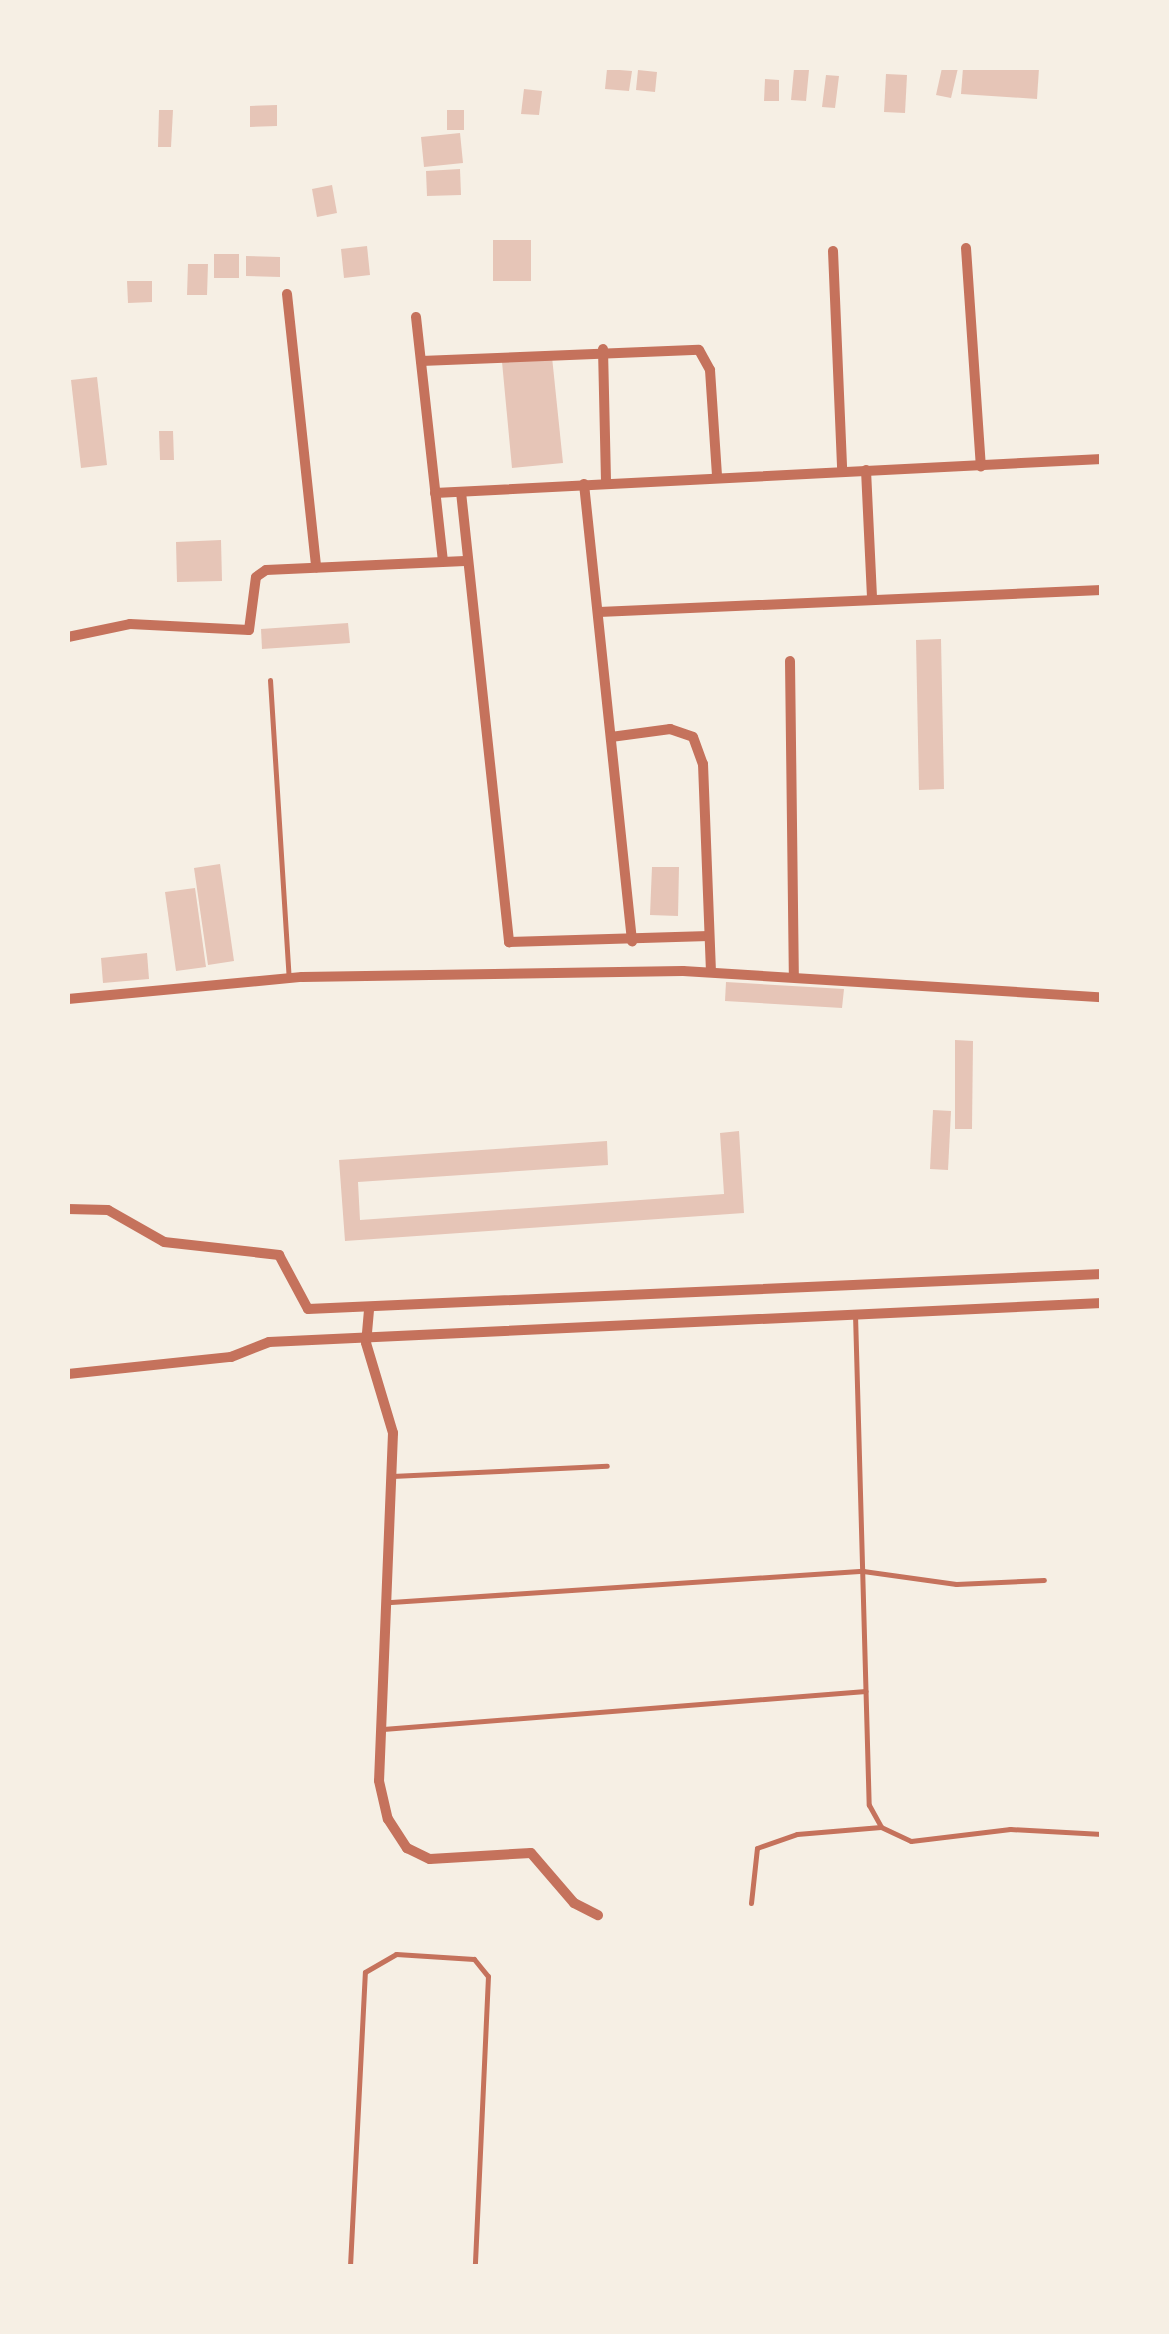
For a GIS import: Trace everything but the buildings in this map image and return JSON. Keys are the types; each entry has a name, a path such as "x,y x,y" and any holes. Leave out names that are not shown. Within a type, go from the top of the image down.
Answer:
{"street":[{"path":"966,248 980,466"},
{"path":"833,251 842,470"},
{"path":"288,294 316,567"},
{"path":"416,317 443,560"},
{"path":"421,361 603,349 686,348 707,358 716,476"},
{"path":"603,349 606,480"},
{"path":"435,493 606,480 1102,459"},
{"path":"866,470 872,596"},
{"path":"584,484 632,941"},
{"path":"462,492 465,561 510,942 709,936"},
{"path":"68,638 130,624 249,630 260,573 465,561"},
{"path":"599,612 872,596 1102,590"},
{"path":"790,661 794,976"},
{"path":"612,738 670,729 694,737 703,764 711,972"},
{"path":"68,999 289,978 711,972 1102,997"},
{"path":"68,1208 108,1210 164,1242 279,1255 308,1309 369,1310 1102,1274"},
{"path":"68,1374 231,1357 269,1342 366,1342 856,1311 1102,1303"},
{"path":"369,1310 366,1342 393,1433 391,1602 379,1781 407,1848 430,1859 532,1854 574,1903 598,1916"}],"lane":[{"path":"270,680 289,978"},
{"path":"856,1311 870,1805 881,1828"},
{"path":"392,1476 607,1466"},
{"path":"391,1602 863,1570 956,1584 1044,1580"},
{"path":"383,1729 866,1691"},
{"path":"750,1903 757,1848 797,1834 881,1828 912,1841 1010,1829 1102,1834"},
{"path":"350,2266 365,1972 396,1954 474,1959 488,1976 475,2266"}]}
